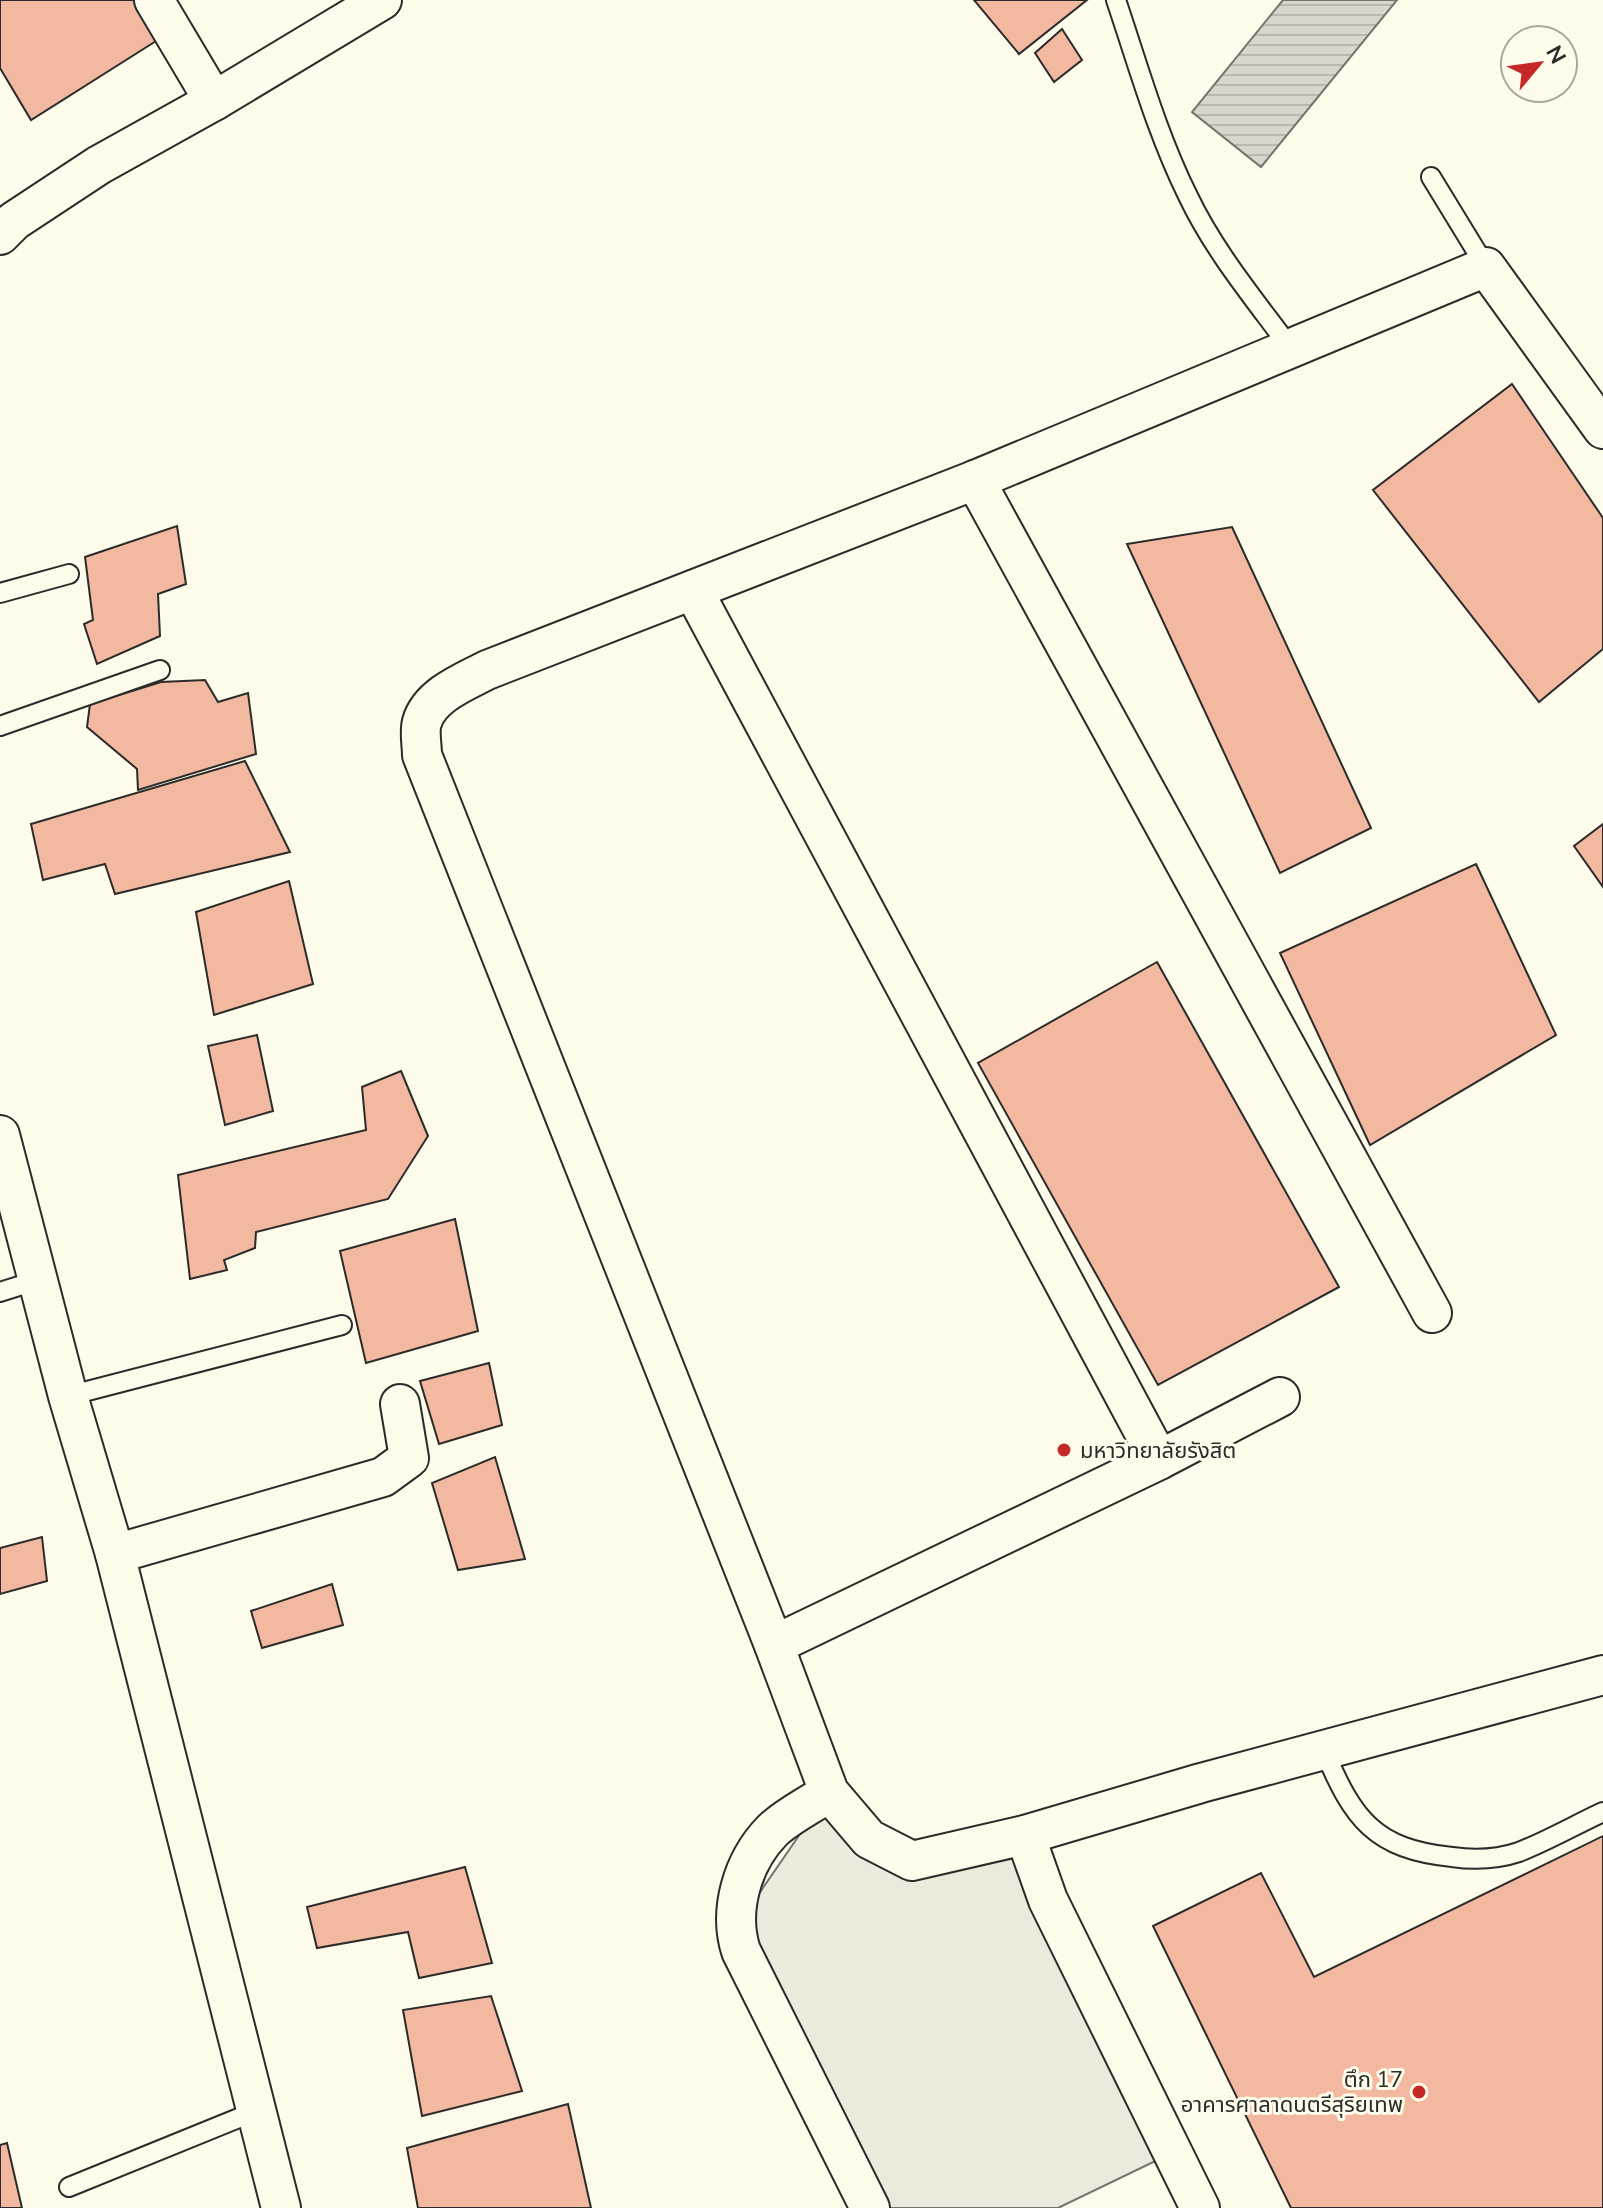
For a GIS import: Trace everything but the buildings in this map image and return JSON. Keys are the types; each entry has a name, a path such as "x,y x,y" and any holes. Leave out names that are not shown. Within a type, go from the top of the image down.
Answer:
{"street":[{"path":"154,0 214,101"},
{"path":"0,235 14,221 99,165 214,101 382,0"},
{"path":"1603,429 1486,267 975,480 487,670 431,704 422,723 422,755 774,1645 829,1792 869,1839 912,1861 1025,1835 1603,1675"},
{"path":"975,480 1432,1313"},
{"path":"693,590 1159,1460"},
{"path":"0,1135 68,1396 115,1554 281,2208"},
{"path":"774,1645 1159,1460 1280,1397"},
{"path":"115,1554 383,1477 409,1458 400,1404"},
{"path":"829,1792 773,1831 743,1875 734,1930 741,1951 870,2208"},
{"path":"1025,1835 1048,1900 1200,2208"}],"lane":[{"path":"1116,0 1149,99 1188,197 1229,265 1291,349"},
{"path":"1431,177 1486,267"},
{"path":"0,593 69,574"},
{"path":"0,726 160,670"},
{"path":"0,1292 38,1280"},
{"path":"68,1396 342,1325"},
{"path":"1324,1750 1360,1819 1385,1841 1428,1855 1475,1860 1517,1853 1603,1812"},
{"path":"69,2187 256,2111"}],"shaded area":[{"path":"1283,0 1397,0 1261,167 1192,112"},
{"path":"829,1792 912,1861 1018,1839 1172,2153 1058,2208 871,2208 734,1930"}],"place":[{"name":"มหาวิทยาลัยรังสิต","path":"1064,1450"},
{"name":"ตึก 17 อาคารศาลาดนตรีสุริยเทพ","path":"1419,2092"}]}
